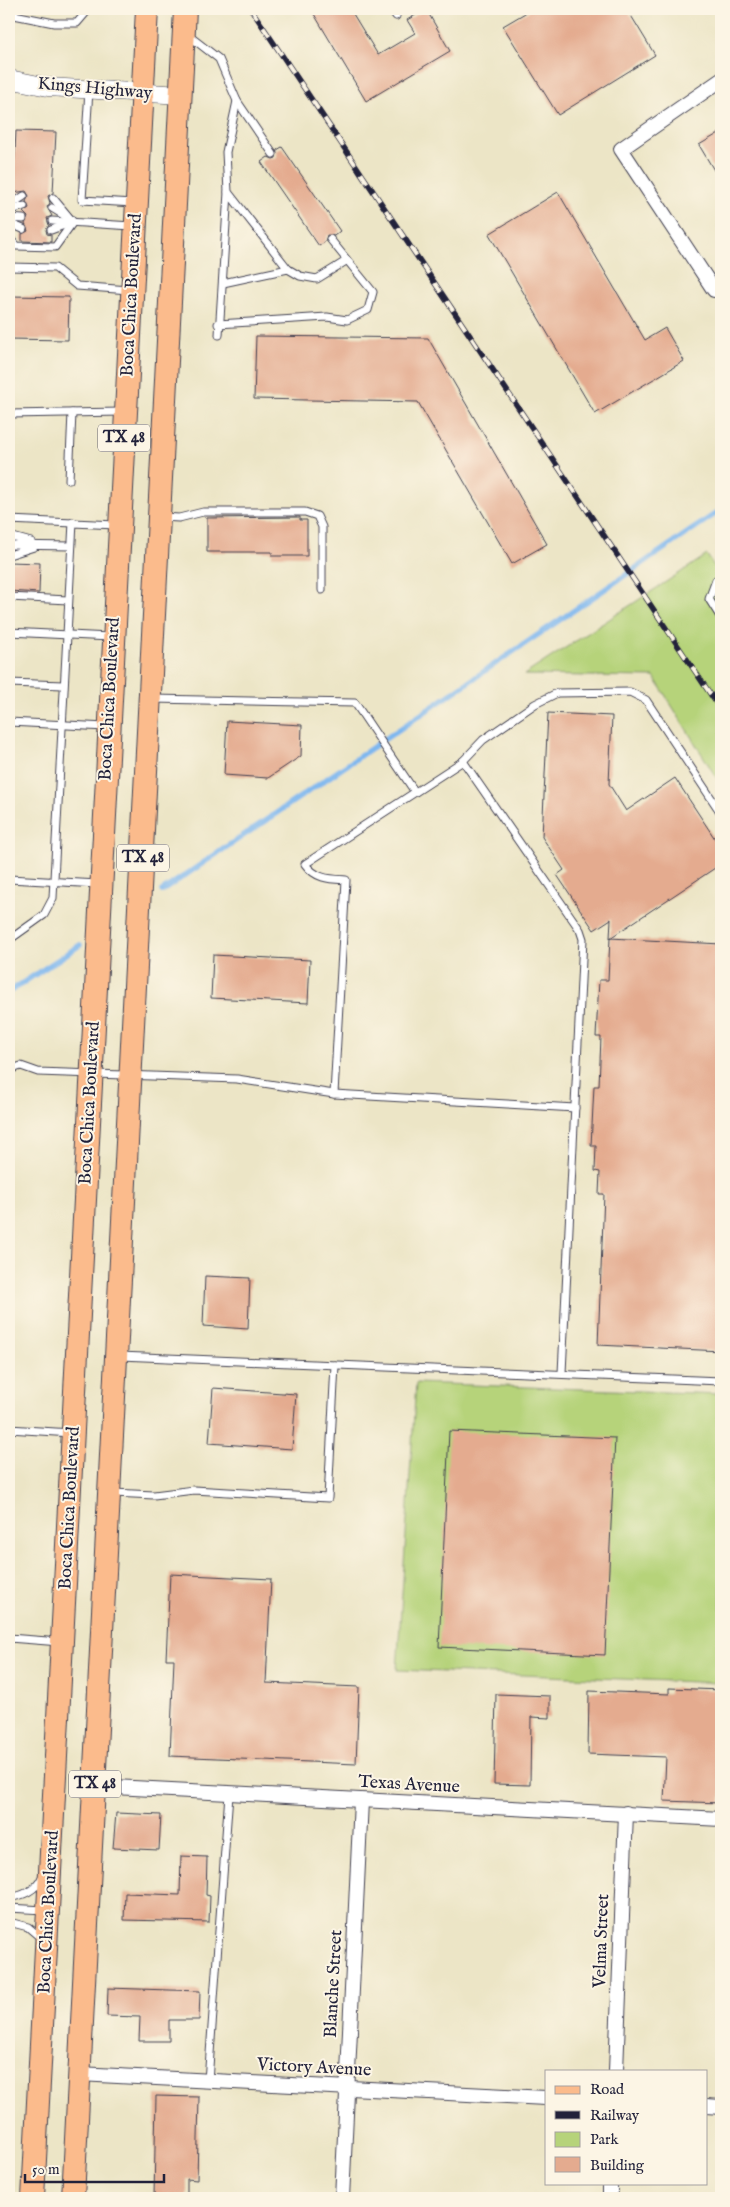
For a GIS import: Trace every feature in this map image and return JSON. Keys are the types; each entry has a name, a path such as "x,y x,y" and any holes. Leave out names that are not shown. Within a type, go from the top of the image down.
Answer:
{"main road":[{"name":"Boca Chica Boulevard","path":"33,2198 50,1910 113,638 147,9"},
{"name":"TX 48","path":"73,2198 132,1075 185,9"}],"street":[{"name":"Kings Highway","path":"9,79 48,87 182,95"},
{"path":"714,290 621,150 721,80"},
{"name":"Texas Avenue","path":"95,1786 721,1819"},
{"name":"Blanche Street","path":"342,2198 361,1801"},
{"name":"Velma Street","path":"616,2070 626,1813"},
{"name":"Victory Avenue","path":"79,2074 545,2098"},
{"path":"708,2106 721,2107"},
{"path":"610,2184 610,2198"}],"lane":[{"path":"9,14 54,23 77,23 89,9"},
{"path":"391,9 396,16"},
{"path":"184,32 219,59 237,101 272,154"},
{"path":"90,90 82,200 136,203"},
{"path":"219,335 218,324 223,283 228,192 226,152 237,101"},
{"path":"228,192 288,269 300,276 317,279 346,261"},
{"path":"9,206 24,196"},
{"path":"53,198 73,222"},
{"path":"9,211 24,206"},
{"path":"52,208 73,222"},
{"path":"9,218 23,219"},
{"path":"52,221 135,226"},
{"path":"52,230 73,222"},
{"path":"9,237 16,246 54,247 73,222"},
{"path":"9,224 23,229"},
{"path":"218,324 327,317 347,320 368,310 373,292 346,261 330,238"},
{"path":"9,266 55,268 77,286 132,290"},
{"path":"223,283 288,269"},
{"path":"9,414 125,412"},
{"path":"69,480 72,413"},
{"path":"160,517 179,518 203,512 305,512 317,516 322,527 322,590"},
{"path":"9,520 119,525"},
{"path":"9,940 44,915 53,898 73,522"},
{"path":"9,536 41,545"},
{"path":"9,545 71,546"},
{"path":"9,555 41,545"},
{"path":"721,577 716,580 709,599 721,618"},
{"path":"9,597 68,600"},
{"path":"9,632 113,638"},
{"path":"9,683 63,685"},
{"path":"334,1094 346,880 321,878 306,864 463,761 484,740 535,704 557,693 630,692 646,700 721,813"},
{"path":"151,699 355,703 367,718 414,792"},
{"path":"9,722 109,727"},
{"path":"463,761 580,930 584,948 562,1373"},
{"path":"9,879 101,884"},
{"path":"9,1070 21,1066 38,1072 237,1079 334,1094 575,1108"},
{"path":"117,1356 721,1381"},
{"path":"110,1493 154,1494 194,1490 328,1498 335,1365"},
{"path":"9,1429 73,1433"},
{"path":"9,1638 63,1642"},
{"path":"208,2082 229,1794"},
{"path":"9,1897 20,1897 40,1883 52,1852"},
{"path":"9,1908 50,1910"},
{"path":"9,1922 28,1927 48,1943"}],"green space":[{"path":"707,555 721,577 721,785 654,677 524,675"},
{"path":"416,1383 721,1394 721,1683 397,1670"}],"building":[{"path":"311,9 350,9 378,55 415,33 407,20 426,9 450,51 366,101"},
{"path":"532,9 627,9 655,55 558,115 503,26"},
{"path":"16,131 56,132 53,193 48,196 50,203 47,207 52,216 47,218 49,225 46,230 47,234 51,235 51,242 22,241 22,234 28,231 25,224 28,217 23,212 29,208 26,201 29,196 26,191 13,193"},
{"path":"721,132 721,182 699,145"},
{"path":"282,147 340,231 334,236 327,235 325,242 319,246 261,162 268,157 276,158 277,150"},
{"path":"558,192 645,340 665,328 684,361 595,414 489,234"},
{"path":"9,296 69,297 68,340 9,339"},
{"path":"256,336 428,338 547,544 512,564 418,402 254,399"},
{"path":"300,517 300,520 307,520 307,556 272,556 272,552 207,552 207,518"},
{"path":"9,562 40,563 39,593 9,591"},
{"path":"548,713 612,716 609,784 626,811 675,778 721,848 721,864 610,938 611,919 594,930 557,875 564,870 542,837"},
{"path":"227,721 302,725 301,756 268,778 224,775"},
{"path":"610,938 721,944 721,1351 598,1345 604,1194 599,1194 600,1172 595,1171 596,1146 591,1146 594,1086 599,1086 601,1037 596,1037 599,980 608,980"},
{"path":"213,955 310,960 308,1003 211,998"},
{"path":"205,1276 250,1278 248,1329 203,1326"},
{"path":"213,1388 296,1394 292,1449 209,1443"},
{"path":"449,1431 615,1438 605,1655 439,1647"},
{"path":"170,1574 271,1579 266,1683 359,1687 356,1764 170,1756 174,1659 166,1659"},
{"path":"669,1688 721,1690 721,1803 664,1801 666,1757 588,1754 589,1691 669,1694"},
{"path":"496,1694 550,1696 550,1718 531,1717 530,1785 494,1784"},
{"path":"116,1813 161,1815 159,1850 113,1848"},
{"path":"181,1856 207,1857 206,1895 210,1896 209,1922 124,1920 125,1893 180,1895"},
{"path":"108,1988 200,1991 199,2020 169,2020 169,2041 139,2041 140,2017 107,2016"},
{"path":"156,2096 199,2097 197,2180 187,2179 187,2198 154,2198"}],"waterway":[{"path":"162,891 721,510"},
{"path":"9,992 80,945"}],"railway":[{"path":"251,9 721,710"}]}
